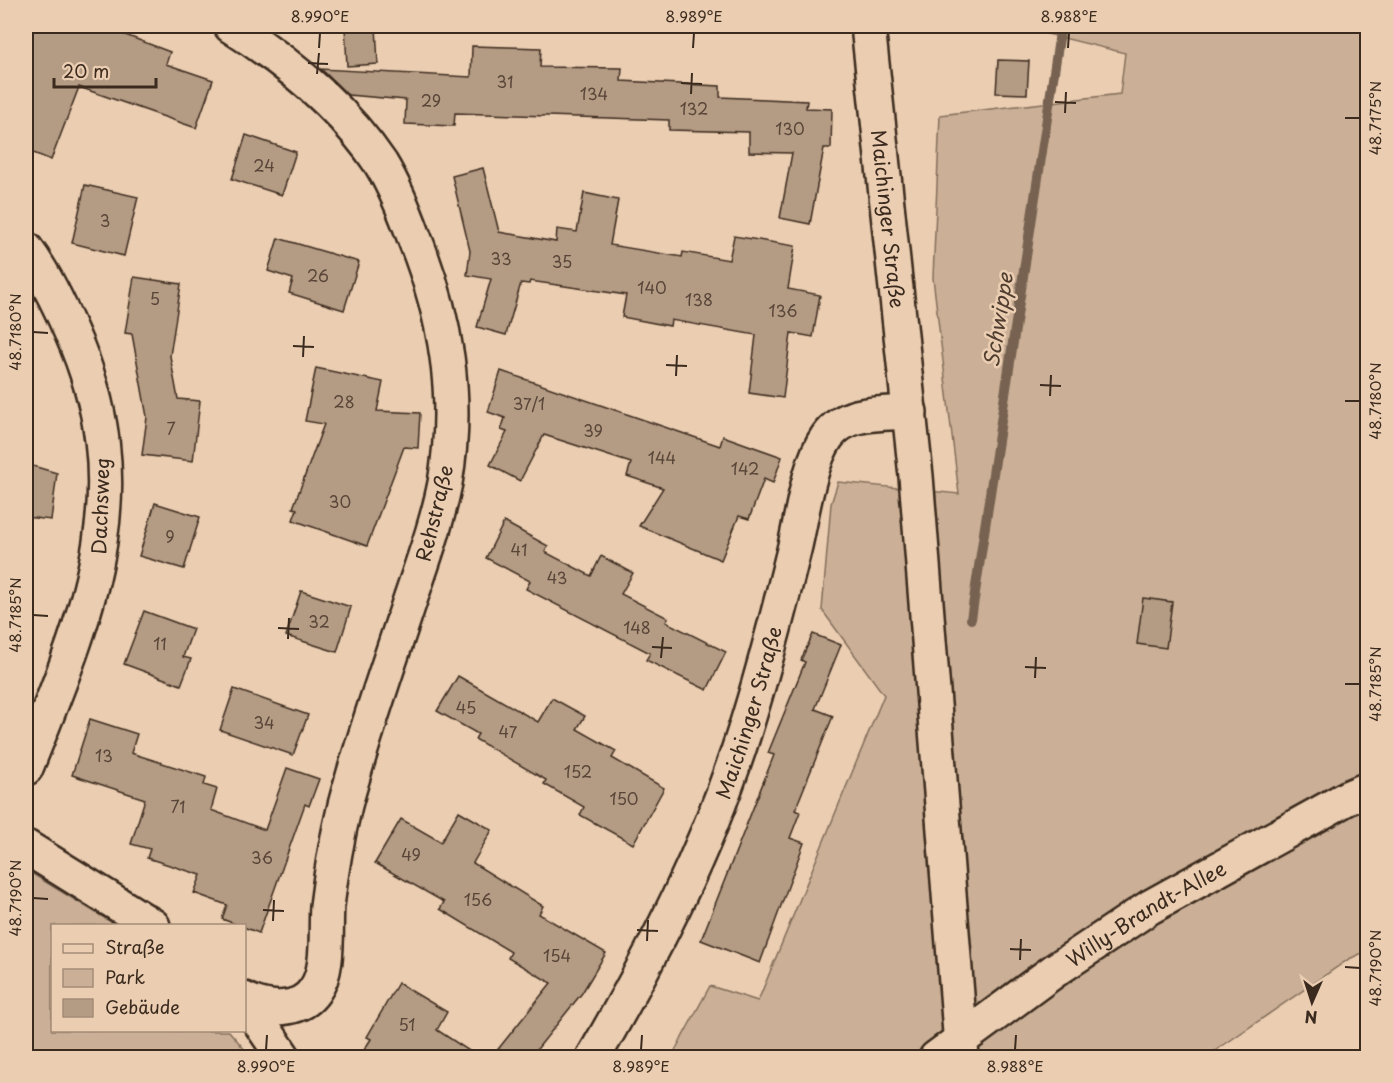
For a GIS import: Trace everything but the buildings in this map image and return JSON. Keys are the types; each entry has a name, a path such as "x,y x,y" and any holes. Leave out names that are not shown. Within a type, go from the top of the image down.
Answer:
{"street":[{"name":"Rehstraße","path":"231,26 303,77 343,117 381,164 401,202 430,278 445,330 450,403 450,447 444,485 428,548 377,699 342,819 328,904 320,982 313,994 281,1009 265,1009 246,1000"},
{"name":"Maichinger Straße","path":"868,26 910,412 953,1052"},
{"name":"Dachsweg","path":"26,249 61,308 85,363 95,394 105,469 104,521 95,578 74,648 26,768"},
{"name":"Maichinger Straße","path":"593,1058 654,948 697,859 743,735 794,548 802,508 827,437 843,422 858,415 910,412"},
{"name":"Willy-Brandt-Allee","path":"953,1052 1054,971 1150,907 1349,796 1368,789"},
{"path":"26,847 150,924"},
{"path":"246,1000 284,1058"}],"green space":[{"path":"1044,26 1367,26 1367,951 1349,959 1206,1057 671,1058 710,986 758,1001 884,695 822,610 831,504 838,482 959,494 933,278 940,115 1120,94 1125,53 1043,33"},
{"path":"26,870 114,924 51,924 51,1032 230,1032 251,1057 26,1057"}],"waterway":[{"name":"Schwippe","path":"971,619 1061,26"}]}
